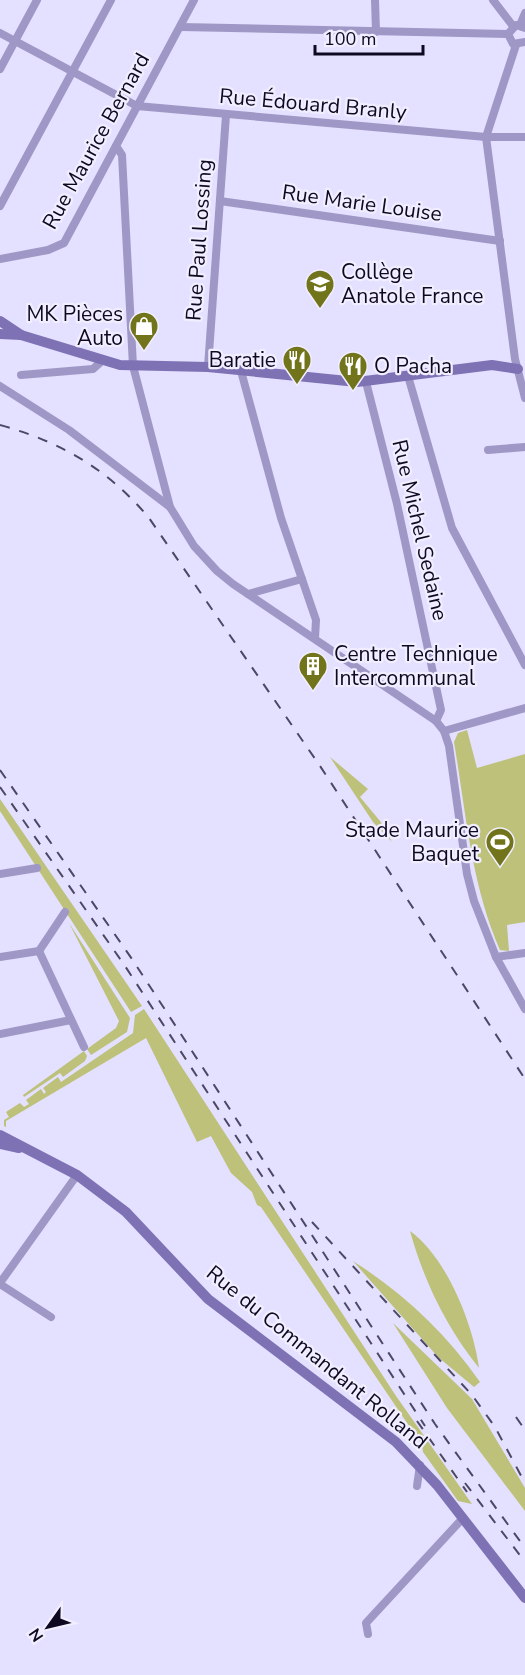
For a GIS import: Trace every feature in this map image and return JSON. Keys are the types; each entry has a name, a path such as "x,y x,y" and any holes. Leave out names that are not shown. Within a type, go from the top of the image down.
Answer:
{"street":[{"path":"0,69 38,0"},
{"path":"0,206 111,0"},
{"name":"Rue Maurice Bernard","path":"0,259 48,250 64,243 194,0"},
{"path":"375,0 376,32"},
{"path":"493,0 520,26"},
{"path":"180,27 508,34 520,26 525,13"},
{"path":"0,33 137,106"},
{"path":"508,34 510,40 516,45"},
{"path":"516,45 525,42"},
{"path":"516,45 486,137 515,359 522,370 525,398"},
{"name":"Rue Édouard Branly","path":"137,106 486,137 525,137"},
{"name":"Rue Paul Lossing","path":"208,367 226,114"},
{"path":"116,146 122,155 133,366 170,507 204,558 248,594 436,721 444,731 449,746 467,874 474,901 496,957 525,1009"},
{"name":"Rue Marie Louise","path":"220,201 500,241"},
{"path":"1,328 103,360 133,366 208,367 366,382 492,365 522,370"},
{"path":"21,375 93,369 103,360"},
{"path":"241,371 281,518 316,620 315,638"},
{"path":"408,376 452,528 525,665"},
{"name":"Rue Michel Sedaine","path":"366,382 397,504 441,710 436,721"},
{"path":"0,386 66,428 170,507"},
{"path":"488,450 525,447"},
{"path":"248,594 302,579"},
{"path":"444,731 525,708"},
{"path":"0,874 37,868"},
{"path":"0,957 39,951 65,912"},
{"path":"39,951 84,1047"},
{"path":"496,957 525,953"},
{"path":"0,1034 71,1020"},
{"path":"0,1135 22,1148"},
{"path":"0,1144 22,1148"},
{"name":"Rue du Commandant Rolland","path":"22,1148 77,1175 126,1212 208,1299 387,1436 420,1465 525,1598"},
{"path":"51,1317 0,1283 77,1175"},
{"path":"417,1486 420,1465"},
{"path":"368,1634 366,1623 463,1518"}],"green space":[{"name":"Stade Maurice Baquet","path":"467,730 477,768 525,754 525,922 507,925 509,951 500,950 490,925 471,848 454,742 458,733"},
{"path":"330,757 368,789 360,797 380,821 392,842 373,822"},
{"path":"0,799 142,1006 131,1012 0,811"},
{"path":"69,923 130,1018 127,1032 91,1055 87,1049 116,1028 119,1021"},
{"path":"144,1009 396,1396 472,1504 458,1501 423,1452 422,1445 261,1207 257,1205 252,1192 231,1173 211,1136 197,1142 146,1038 6,1121 6,1127 4,1126 4,1120 9,1117 6,1112 20,1103 24,1107 29,1104 26,1100 41,1089 44,1094 46,1092 43,1088 58,1077 61,1082 133,1033 135,1015"},
{"path":"84,1051 87,1056 85,1061 63,1077 60,1073 24,1097 23,1095"},
{"path":"410,1231 436,1258 447,1275 471,1332 479,1368 456,1336 437,1303"},
{"path":"353,1261 406,1300 422,1315 453,1347 480,1382 474,1387 438,1357"},
{"path":"393,1323 472,1399 525,1488 525,1511 447,1408"}],"railway":[{"path":"0,425 43,440 82,460 117,485 149,518 320,766 525,1079"},
{"path":"0,770 132,959 435,1424 525,1548"},
{"path":"0,787 125,966 425,1426"},
{"path":"312,1222 472,1395 495,1427 525,1483"},
{"path":"516,1417 525,1430"},
{"path":"417,1421 467,1492"},
{"path":"465,1483 525,1562"}],"place":[{"name":"Collège Anatole France","path":"320,310"},
{"name":"MK Pièces Auto","path":"144,352"},
{"name":"Baratie","path":"297,386"},
{"name":"O Pacha","path":"353,392"},
{"name":"Centre Technique Intercommunal","path":"313,692"},
{"name":"Stade Maurice Baquet","path":"500,868"}]}
